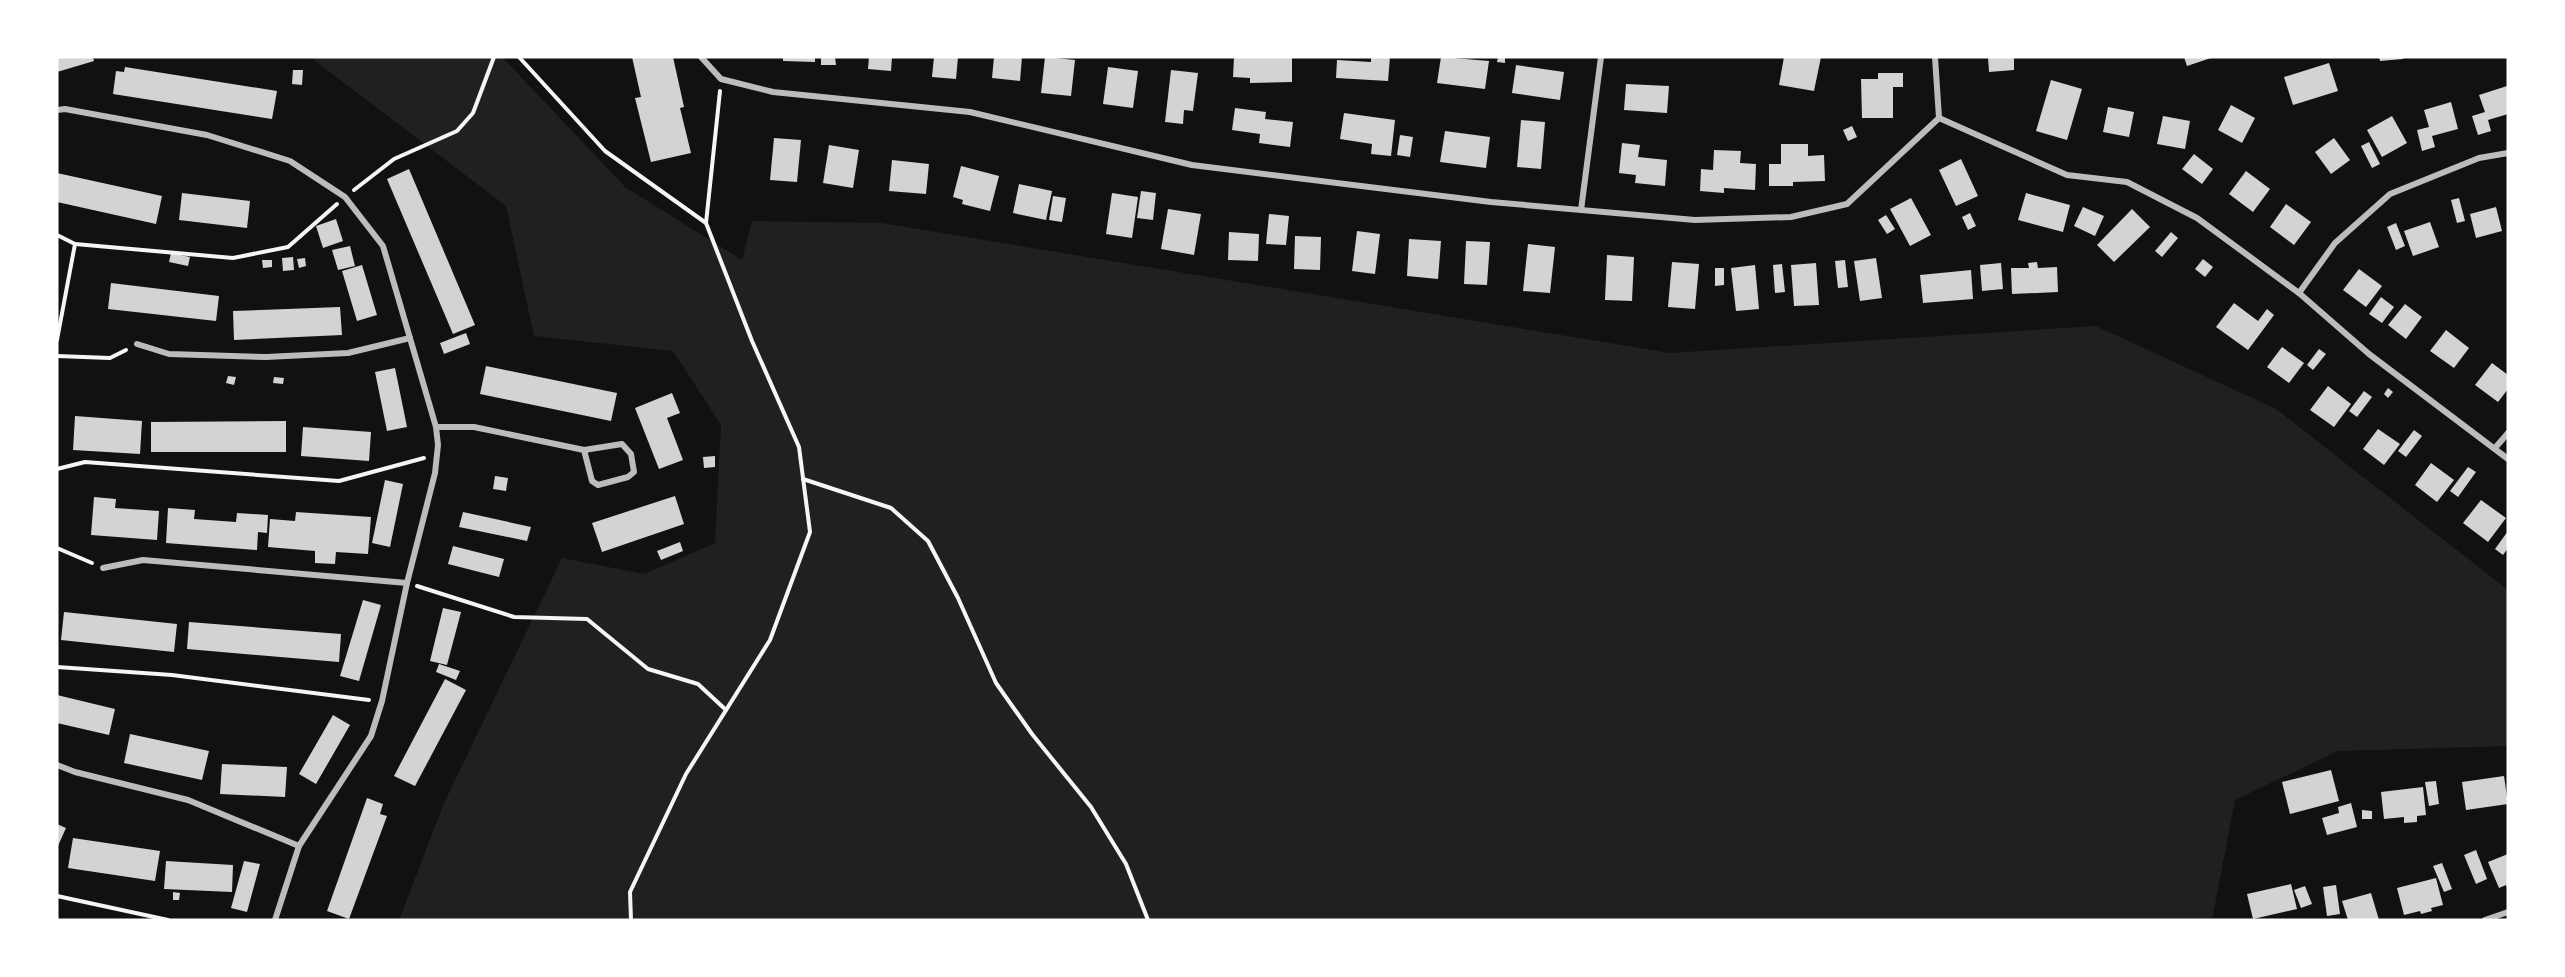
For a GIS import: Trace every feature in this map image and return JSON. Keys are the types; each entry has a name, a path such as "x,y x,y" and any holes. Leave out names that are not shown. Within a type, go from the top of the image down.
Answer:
{"street":[{"path":"701,57 722,79 773,92 970,112 1192,165 1491,202 1695,219 1791,217 1847,204 1938,118 1935,57"},
{"path":"1581,210 1601,57"},
{"path":"57,110 65,109 207,135 290,161 345,197 383,246 435,427 437,455 435,473 407,583 382,701 371,736 299,846 275,920"},
{"path":"1938,118 2067,175 2127,182 2197,218 2299,293 2369,354 2508,459"},
{"path":"2299,293 2335,243 2390,194 2479,158 2508,153"},
{"path":"137,344 169,354 266,357 348,353 410,338"},
{"path":"435,427 474,427 584,450 622,444 631,454 634,472 628,477 598,485 592,481 584,450"},
{"path":"2494,447 2508,433"},
{"path":"103,568 143,560 407,583"},
{"path":"57,765 75,772 188,800 299,846"},
{"path":"2485,920 2508,912"}],"path":[{"path":"57,235 75,244 233,258 288,247 345,197 394,159 457,131 473,113 494,57"},
{"path":"519,57 606,151 706,223"},
{"path":"631,920 630,892 686,774 770,640 810,532 798,447 706,223 722,79"},
{"path":"57,340 75,244"},
{"path":"57,356 110,358 137,344"},
{"path":"57,470 85,462 339,481 437,455"},
{"path":"803,478 891,508 928,541 958,598 996,683 1032,734 1091,807 1126,864 1148,920"},
{"path":"57,548 103,568"},
{"path":"407,583 514,617 587,619 648,669 698,684 726,710"},
{"path":"57,667 172,675 382,701"},
{"path":"57,896 168,920"}],"shaded area":[{"path":"310,57 502,57 625,187 742,260 752,221 881,223 1670,353 2096,326 2276,409 2508,590 2508,746 2338,751 2235,800 2212,920 399,920 444,803 562,558 644,574 715,543 721,425 673,351 534,336 506,206"}],"building":[{"path":"57,57 93,57 94,61 57,72"},
{"path":"632,57 673,57 684,107 680,108 691,153 651,162 635,98 641,97"},
{"path":"783,57 815,57 815,62 783,61"},
{"path":"821,57 835,57 836,65 821,65"},
{"path":"869,57 892,57 891,71 868,69"},
{"path":"934,57 958,57 956,79 932,77"},
{"path":"994,57 1022,57 1020,81 992,78"},
{"path":"1045,57 1075,60 1071,96 1041,93"},
{"path":"1234,57 1292,57 1292,82 1250,83 1250,78 1233,77"},
{"path":"1371,57 1390,57 1388,81 1336,78 1337,60 1371,62"},
{"path":"1441,57 1489,61 1485,89 1437,83"},
{"path":"1498,57 1505,57 1505,63 1497,62"},
{"path":"1784,57 1821,57 1814,91 1779,85"},
{"path":"1988,57 2014,57 2014,70 1989,72"},
{"path":"2184,57 2214,57 2187,66"},
{"path":"2379,57 2403,57 2403,59 2380,61"},
{"path":"2329,63 2338,91 2293,105 2284,77"},
{"path":"1516,65 1564,72 1560,100 1512,93"},
{"path":"125,67 277,91 272,119 113,94 116,71 124,72"},
{"path":"1108,67 1138,71 1133,108 1103,104"},
{"path":"293,70 303,70 302,85 292,84"},
{"path":"1171,70 1198,73 1193,111 1184,110 1183,124 1165,122"},
{"path":"1878,73 1903,73 1903,87 1893,87 1893,118 1862,118 1861,79 1878,79"},
{"path":"2051,80 2082,89 2067,140 2036,131"},
{"path":"1626,84 1669,86 1667,113 1624,110"},
{"path":"2507,86 2508,114 2488,120 2491,131 2478,135 2472,116 2485,112 2479,95"},
{"path":"2451,102 2458,129 2432,136 2435,147 2422,151 2417,130 2429,127 2424,110"},
{"path":"2231,105 2255,118 2242,143 2218,130"},
{"path":"2108,107 2134,112 2129,137 2103,132"},
{"path":"1235,108 1266,112 1265,119 1293,122 1290,147 1259,143 1260,134 1232,130"},
{"path":"1344,113 1395,120 1391,156 1371,154 1372,144 1340,139"},
{"path":"2163,116 2190,121 2185,149 2157,144"},
{"path":"2392,116 2407,143 2382,157 2367,130"},
{"path":"1521,120 1545,122 1541,169 1517,167"},
{"path":"1852,126 1857,137 1848,141 1843,130"},
{"path":"1445,131 1490,137 1486,168 1440,162"},
{"path":"1400,135 1413,137 1410,157 1397,155"},
{"path":"774,138 801,140 797,182 770,180"},
{"path":"2334,138 2350,160 2331,174 2315,152"},
{"path":"2369,142 2380,164 2372,168 2361,146"},
{"path":"1622,143 1640,145 1638,157 1667,160 1665,186 1635,183 1636,175 1619,173"},
{"path":"1781,144 1808,144 1808,156 1824,155 1825,181 1793,182 1793,186 1769,186 1769,164 1781,164"},
{"path":"829,145 859,150 853,188 823,183"},
{"path":"1714,150 1741,151 1740,163 1756,164 1755,190 1724,188 1724,193 1700,191 1701,169 1713,170"},
{"path":"2194,154 2213,169 2202,184 2182,169"},
{"path":"1961,159 1978,196 1956,206 1939,170"},
{"path":"892,160 929,164 926,194 889,191"},
{"path":"961,166 999,176 990,211 962,204 963,200 953,197"},
{"path":"409,169 475,325 453,334 387,179"},
{"path":"2246,171 2270,189 2253,212 2229,194"},
{"path":"57,173 162,196 156,224 57,202"},
{"path":"1019,184 1052,191 1046,220 1013,213"},
{"path":"1141,191 1156,193 1153,220 1137,218"},
{"path":"182,193 250,201 247,228 179,220"},
{"path":"1112,193 1138,197 1132,238 1106,234"},
{"path":"2026,193 2070,205 2063,232 2018,220"},
{"path":"1053,196 1066,198 1062,222 1049,220"},
{"path":"1911,198 1931,235 1910,246 1890,209"},
{"path":"2459,198 2465,221 2457,223 2451,200"},
{"path":"2286,204 2311,222 2294,245 2270,227"},
{"path":"2083,207 2104,216 2095,236 2074,226"},
{"path":"2496,207 2502,231 2476,238 2470,214"},
{"path":"1168,209 1201,214 1194,255 1161,249"},
{"path":"2132,209 2150,227 2114,262 2097,245"},
{"path":"1970,213 1976,226 1968,230 1962,217"},
{"path":"1269,214 1289,216 1286,245 1266,244"},
{"path":"1886,215 1895,229 1887,234 1878,220"},
{"path":"336,219 343,241 323,248 316,226"},
{"path":"2430,222 2439,247 2413,256 2404,231"},
{"path":"2396,223 2405,246 2396,250 2387,227"},
{"path":"1357,231 1380,234 1375,274 1352,271"},
{"path":"1229,232 1259,234 1258,261 1228,260"},
{"path":"2171,232 2178,238 2162,257 2155,251"},
{"path":"1295,236 1321,237 1320,270 1294,269"},
{"path":"1409,239 1441,241 1438,279 1407,276"},
{"path":"1466,241 1490,242 1487,285 1464,284"},
{"path":"1528,244 1555,247 1550,293 1523,291"},
{"path":"350,246 355,266 338,270 332,250"},
{"path":"171,253 190,257 188,266 169,262"},
{"path":"1607,255 1634,257 1632,301 1605,300"},
{"path":"293,257 294,270 283,271 282,258"},
{"path":"305,258 306,266 299,268 297,259"},
{"path":"1876,258 1882,298 1860,301 1854,261"},
{"path":"2203,259 2213,267 2205,277 2195,269"},
{"path":"262,260 272,260 272,267 263,268"},
{"path":"1845,260 1848,287 1838,288 1835,261"},
{"path":"1672,262 1699,264 1695,309 1668,307"},
{"path":"2037,262 2038,268 2057,267 2058,292 2012,294 2011,268 2029,268 2028,263"},
{"path":"1816,263 1819,305 1794,306 1791,265"},
{"path":"2001,263 2003,289 1982,291 1980,265"},
{"path":"1782,264 1785,292 1775,293 1773,265"},
{"path":"362,265 377,315 357,321 342,271"},
{"path":"1755,265 1759,309 1736,311 1731,268"},
{"path":"1715,268 1724,268 1724,285 1715,286"},
{"path":"2359,269 2382,286 2366,307 2343,290"},
{"path":"1971,270 1973,299 1923,303 1920,275"},
{"path":"111,283 219,296 216,321 108,309"},
{"path":"2381,297 2394,307 2382,323 2369,314"},
{"path":"2234,303 2258,321 2267,309 2274,315 2248,350 2216,327"},
{"path":"2405,304 2422,317 2406,339 2388,325"},
{"path":"340,307 342,335 234,340 233,311"},
{"path":"2446,330 2469,348 2454,368 2430,351"},
{"path":"466,333 470,344 444,354 440,343"},
{"path":"2282,347 2304,363 2289,383 2267,367"},
{"path":"2319,349 2326,354 2313,370 2307,365"},
{"path":"2492,363 2508,375 2508,389 2498,402 2475,385"},
{"path":"486,366 617,393 611,421 480,394"},
{"path":"395,368 407,427 387,431 375,372"},
{"path":"228,376 236,377 234,385 226,383"},
{"path":"274,377 284,378 283,384 273,383"},
{"path":"2328,386 2351,404 2334,427 2310,410"},
{"path":"2388,388 2393,392 2388,398 2384,394"},
{"path":"2364,391 2372,397 2357,417 2349,411"},
{"path":"672,393 680,413 667,418 683,460 659,469 635,408"},
{"path":"75,416 142,421 140,454 73,450"},
{"path":"286,421 286,452 151,452 151,422"},
{"path":"303,427 371,432 369,461 301,456"},
{"path":"2378,429 2400,444 2384,465 2363,449"},
{"path":"2414,430 2422,436 2406,457 2398,451"},
{"path":"715,456 715,467 704,468 703,457"},
{"path":"2431,463 2454,480 2437,502 2415,485"},
{"path":"2468,467 2476,472 2458,497 2450,491"},
{"path":"495,476 508,478 506,491 493,489"},
{"path":"385,480 403,484 390,547 372,543"},
{"path":"675,496 684,524 602,552 592,523"},
{"path":"94,497 116,499 115,508 159,511 157,540 91,535"},
{"path":"2481,500 2506,518 2488,542 2463,523"},
{"path":"168,508 195,510 194,519 236,522 237,513 268,515 267,533 258,532 257,550 166,543"},
{"path":"296,512 371,517 368,554 336,552 335,564 315,563 315,551 268,547 270,519 295,521"},
{"path":"463,512 531,527 527,541 459,527"},
{"path":"2508,531 2508,548 2503,555 2495,549"},
{"path":"680,542 683,551 661,560 657,551"},
{"path":"453,546 504,559 499,577 448,564"},
{"path":"363,600 381,605 359,681 340,676"},
{"path":"443,608 461,612 447,665 430,661"},
{"path":"64,612 177,624 174,652 61,640"},
{"path":"189,622 341,634 339,662 187,649"},
{"path":"439,664 460,671 456,680 436,672"},
{"path":"445,679 466,690 415,786 394,776"},
{"path":"57,695 115,709 109,735 57,723"},
{"path":"333,715 350,725 316,784 299,774"},
{"path":"130,734 209,751 202,780 124,763"},
{"path":"222,764 287,767 285,797 220,794"},
{"path":"2331,770 2339,801 2290,814 2282,782"},
{"path":"2504,776 2508,804 2466,810 2462,782"},
{"path":"2436,781 2439,804 2429,806 2425,782"},
{"path":"2423,787 2426,815 2417,816 2417,822 2404,823 2404,817 2384,819 2381,792"},
{"path":"367,798 383,804 380,814 387,816 349,919 327,911"},
{"path":"2351,803 2357,827 2327,835 2322,818 2339,813 2338,807"},
{"path":"2362,810 2372,811 2372,819 2362,819"},
{"path":"57,824 66,828 57,848"},
{"path":"73,838 160,851 155,881 68,868"},
{"path":"2476,850 2487,879 2476,884 2464,855"},
{"path":"2508,854 2508,890 2506,885 2499,888 2488,862"},
{"path":"166,861 233,865 232,892 164,889"},
{"path":"244,861 260,864 247,912 231,908"},
{"path":"2442,863 2452,889 2444,892 2433,866"},
{"path":"2436,878 2443,905 2421,914 2420,911 2404,915 2397,888"},
{"path":"2291,884 2297,909 2253,919 2247,894"},
{"path":"2336,885 2340,914 2327,916 2323,887"},
{"path":"2305,886 2312,904 2301,908 2294,890"},
{"path":"173,892 180,893 179,900 173,900"},
{"path":"2371,893 2379,920 2348,920 2342,901"}]}
